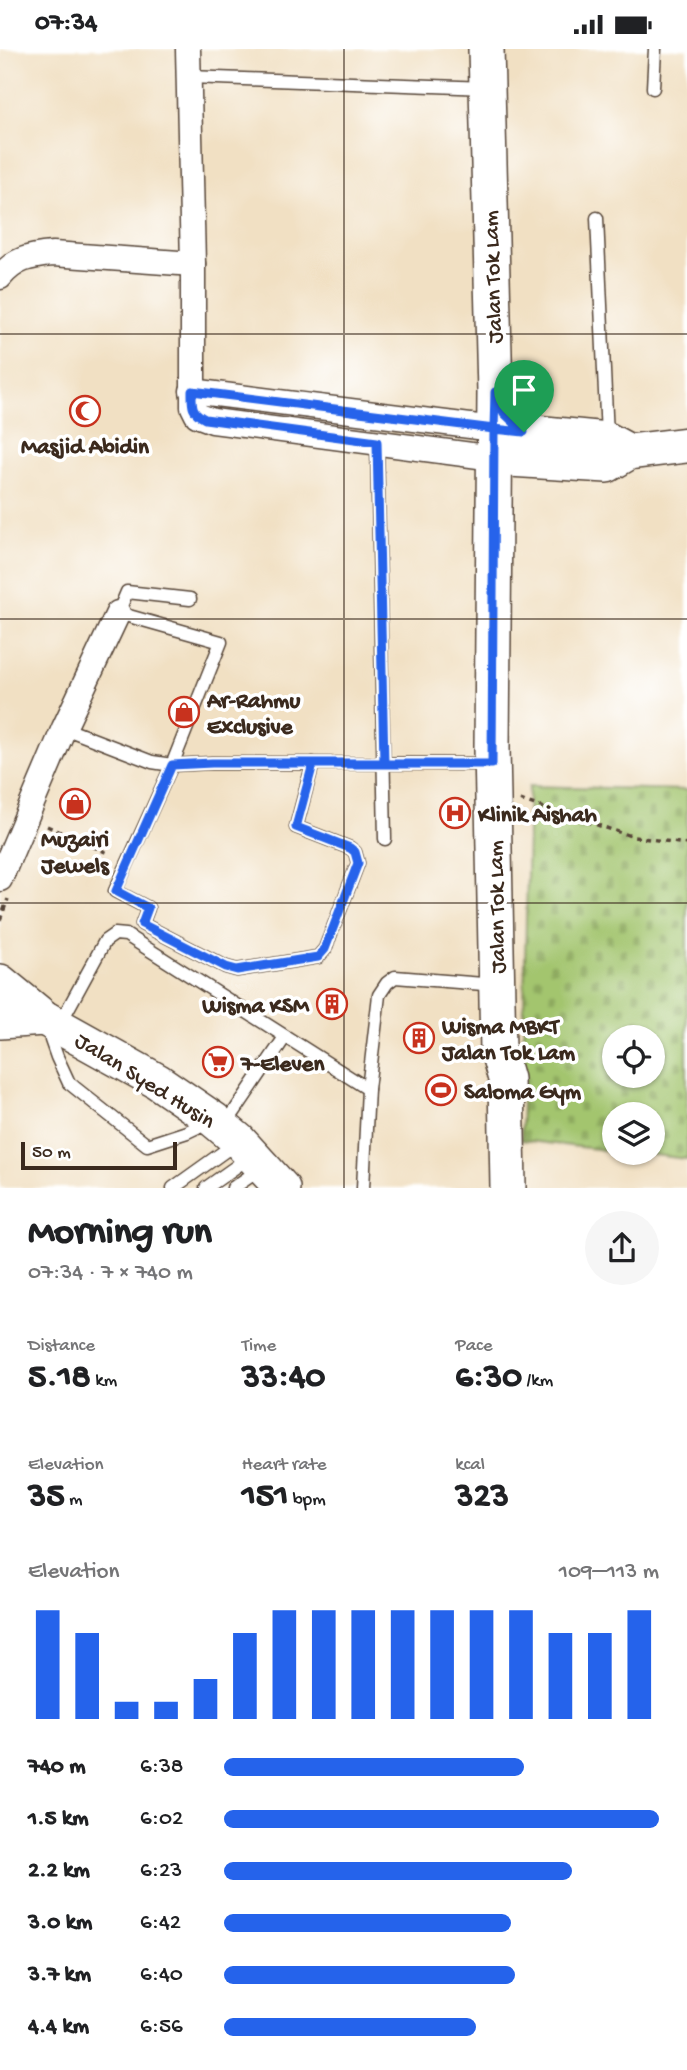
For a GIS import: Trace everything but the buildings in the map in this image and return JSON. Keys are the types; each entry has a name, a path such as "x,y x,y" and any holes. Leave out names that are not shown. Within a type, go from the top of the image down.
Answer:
{"street":[{"path":"188,49 193,264 192,407 197,415 205,419 377,442 687,445"},
{"name":"Jalan Tok Lam","path":"486,49 495,392 504,413 505,444 494,500 492,778 498,1051 506,1079 508,1188"},
{"path":"0,276 17,261 52,254 193,264"},
{"path":"192,391 505,444 548,461 607,465 618,446"},
{"path":"494,500 517,477 548,461"},
{"path":"0,879 6,850 118,613"},
{"name":"Jalan Syed Husin","path":"0,982 51,1021 157,1081 251,1158"},
{"path":"0,1021 51,1021"},
{"name":"Jalan Tok Lam","path":"487,1188 486,1079 498,1051"}],"lane":[{"path":"653,87 655,49"},
{"path":"189,77 486,88"},
{"path":"597,218 618,446"},
{"path":"377,442 385,839"},
{"path":"190,599 127,592 118,613 221,642 172,765 116,891 148,908 142,924 237,970 318,957 325,949 358,863 355,852 350,848 296,827 313,764"},
{"path":"64,728 152,762 172,765 384,763 492,778"},
{"path":"251,1158 187,1132 147,1145 69,1083 51,1040 51,1021 105,941 115,934 126,935 368,1089"},
{"path":"363,1188 368,1089 379,995 395,977 496,985"},
{"path":"233,1188 251,1158 285,1037"},
{"path":"173,1188 251,1158"},
{"path":"206,1188 251,1158"}],"path":[{"path":"492,778 634,837 687,844"},
{"path":"38,822 110,854"}],"green space":[{"path":"529,786 687,790 687,1159 665,1156 665,1102 602,1102 602,1150 521,1140"}],"place":[{"name":"Masjid Abidin","path":"85,411"},
{"name":"Ar-Rahmu Exclusive","path":"184,712"},
{"name":"Muzairi Jewels","path":"75,804"},
{"name":"Klinik Aishah","path":"455,813"},
{"name":"Wisma KSM","path":"332,1004"},
{"name":"Wisma MBKT Jalan Tok Lam","path":"419,1038"},
{"name":"7-Eleven","path":"218,1062"},
{"name":"Saloma Gym","path":"441,1090"}],"route":[{"path":"524,432 494,429 192,391 192,407 197,415 205,419 377,442 384,763 172,765 116,891 148,908 142,924 237,970 318,957 325,949 358,863 355,852 350,848 296,827 313,764 492,764 494,429 495,392 504,413 524,432"}]}
